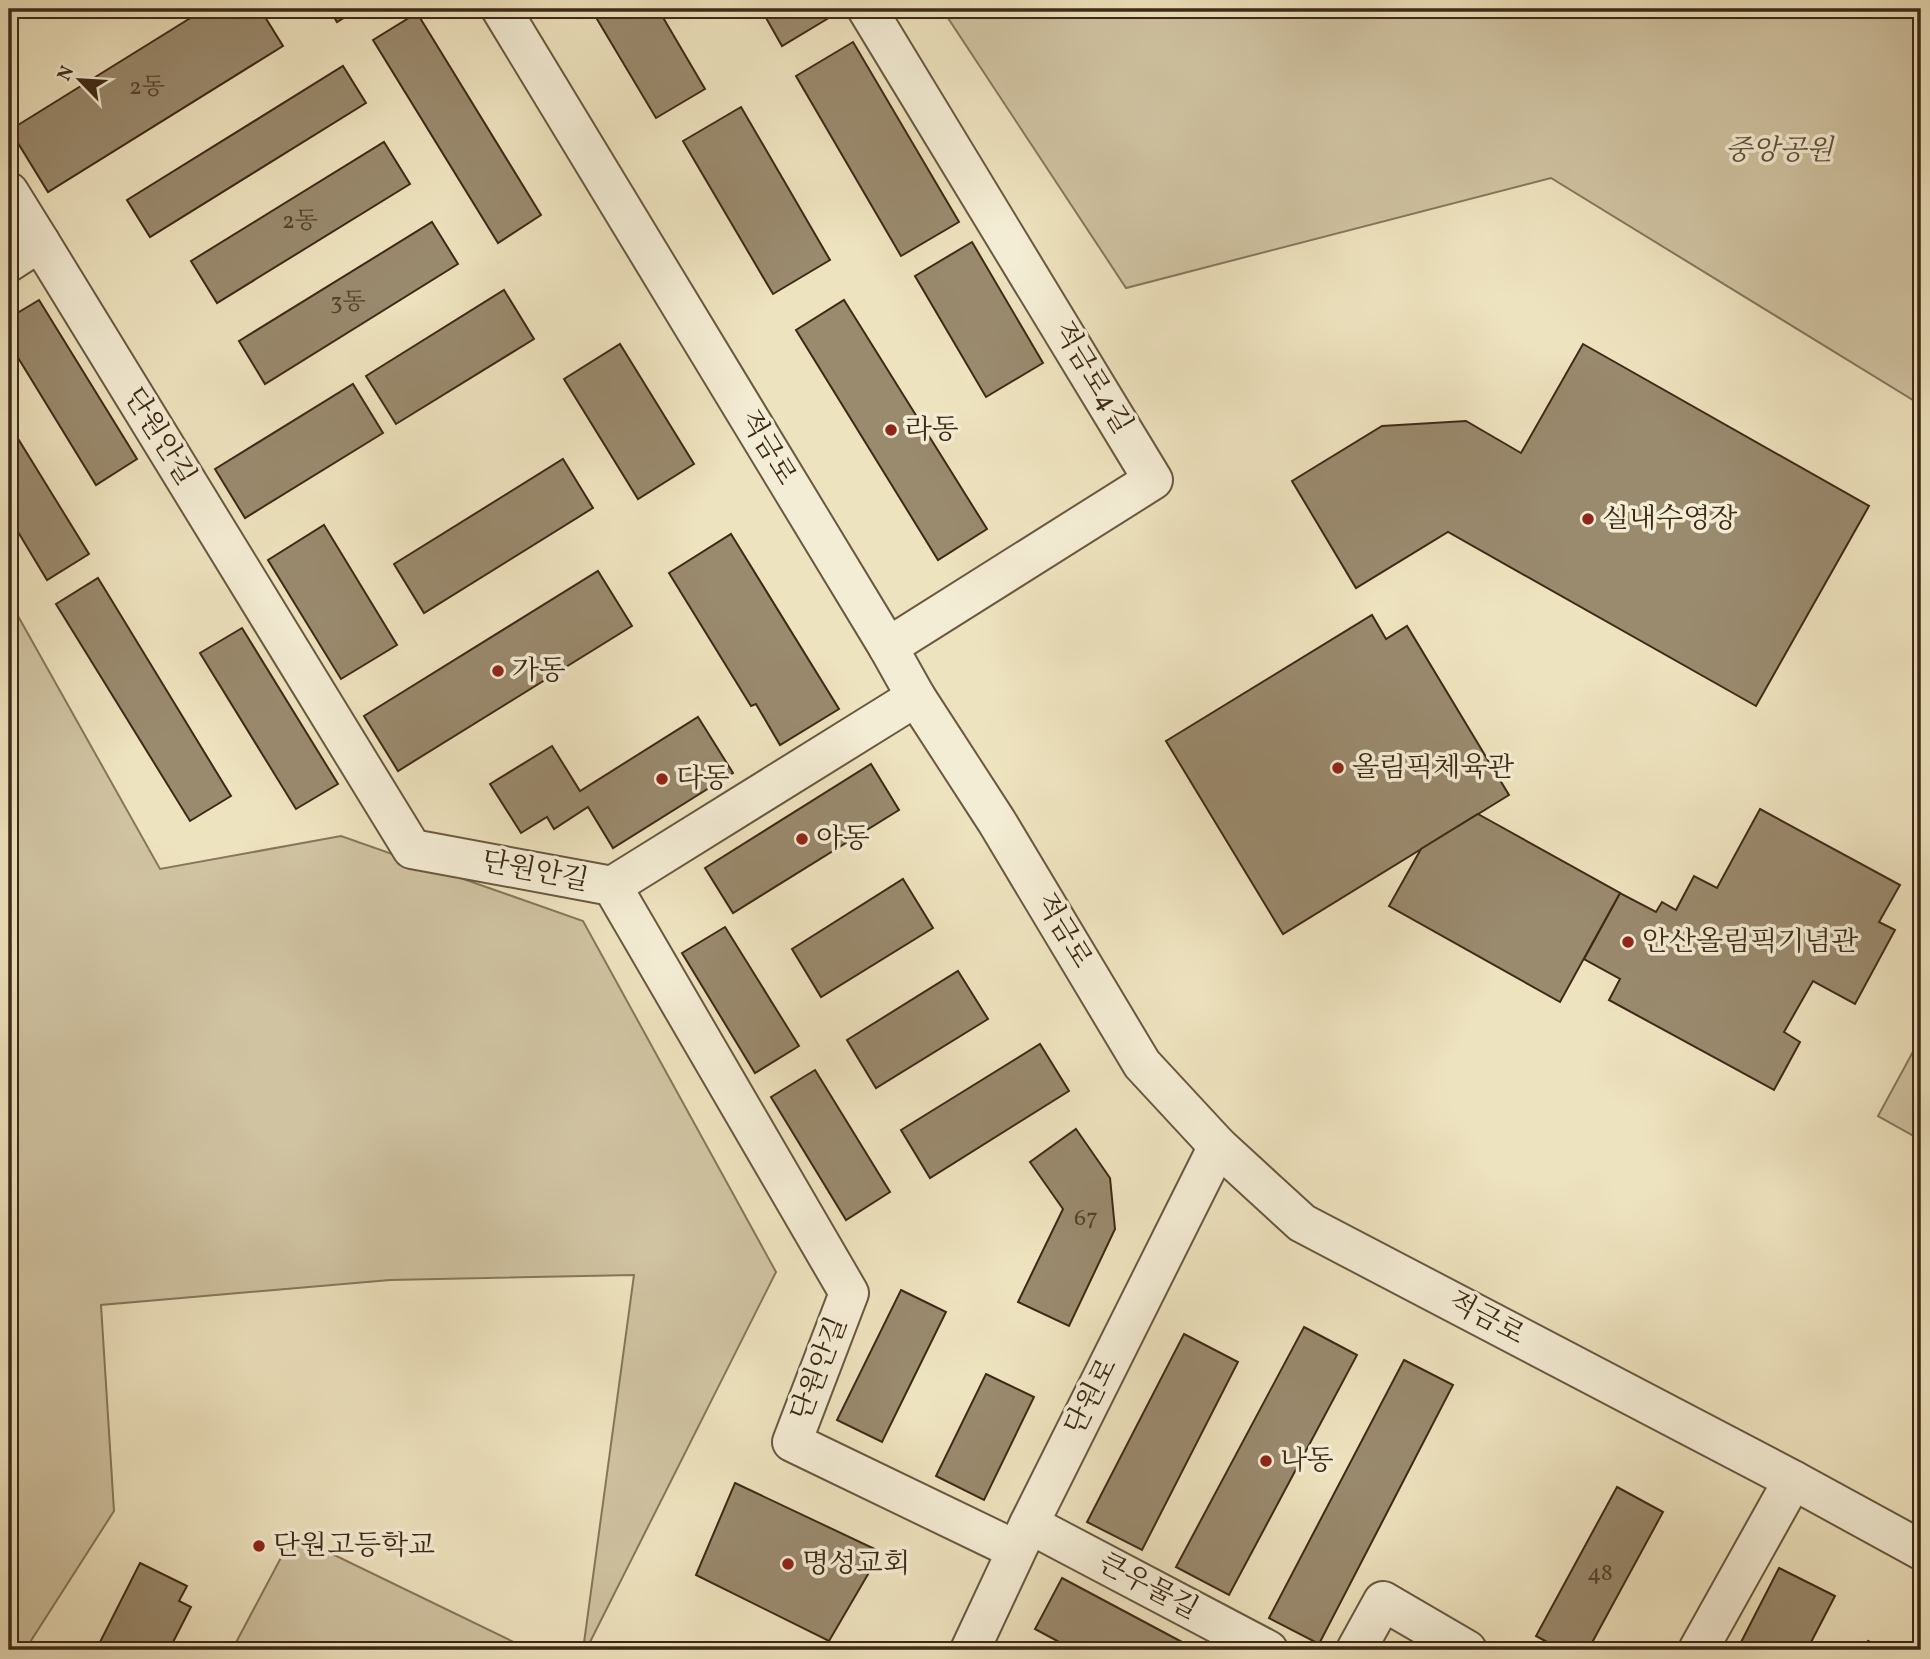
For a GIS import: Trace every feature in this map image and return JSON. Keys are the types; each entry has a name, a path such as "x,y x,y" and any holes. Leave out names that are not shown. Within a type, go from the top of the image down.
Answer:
{"street":[{"name":"적금로","path":"500,9 916,697 997,822 1142,1064 1218,1146 1302,1223 1793,1480 1921,1550"},
{"name":"적금로4길","path":"867,9 1153,480 888,647"},
{"name":"단원안길","path":"9,192 24,252 412,849 612,886 849,1293 792,1443 1023,1537"},
{"path":"612,886 916,697"},
{"name":"단원로","path":"970,1650 1023,1537 1218,1146"},
{"path":"1698,1650 1793,1480"},
{"name":"큰우물길","path":"1023,1537 1268,1650"},
{"path":"1356,1650 1383,1601 1467,1650"}],"green space":[{"name":"중앙공원","path":"942,9 1921,9 1921,405 1551,178 1126,288"},
{"path":"9,600 160,869 341,836 583,921 776,1272 586,1650 583,1650 634,1275 390,1280 101,1305 114,1511 25,1650 9,1650"},
{"path":"1921,1037 1921,1140 1878,1116"},
{"path":"293,1535 524,1647 522,1650 232,1650"}],"building":[{"path":"9,9 26,9 9,19"},
{"path":"205,9 260,9 283,46 48,192 10,130"},
{"path":"329,9 358,9 337,22"},
{"path":"591,9 658,9 705,89 656,118"},
{"path":"761,9 827,9 832,16 782,46"},
{"path":"417,13 541,215 498,243 373,40"},
{"path":"853,42 959,222 901,256 796,76"},
{"path":"343,66 366,103 150,237 127,200"},
{"path":"741,107 830,260 773,294 683,141"},
{"path":"384,142 410,184 217,303 191,261"},
{"path":"432,222 458,264 265,384 239,341"},
{"path":"972,242 1043,363 986,397 915,276"},
{"path":"504,290 534,339 396,424 366,376"},
{"path":"39,300 137,459 96,485 9,343 9,318"},
{"name":"라동","path":"844,300 987,529 938,560 796,330"},
{"path":"620,344 694,464 638,499 564,379"},
{"name":"실내수영장","path":"1583,344 1869,506 1756,706 1448,532 1356,588 1292,481 1382,426 1466,421 1521,453"},
{"path":"353,384 383,433 245,518 215,469"},
{"path":"9,424 89,554 47,580 9,517"},
{"path":"563,459 593,508 424,613 394,564"},
{"path":"324,525 397,645 341,679 268,560"},
{"path":"731,534 839,709 780,745 756,704 751,706 669,573"},
{"name":"가동","path":"598,571 632,626 398,771 364,716"},
{"path":"98,578 231,796 190,821 56,604"},
{"name":"올림픽체육관","path":"1372,615 1386,639 1407,626 1509,795 1283,934 1166,741"},
{"path":"242,628 338,784 296,809 200,653"},
{"name":"다동","path":"698,717 733,773 613,848 588,807 554,829 547,817 521,833 490,784 552,746 580,791"},
{"name":"아동","path":"871,764 899,810 733,913 705,868"},
{"path":"1760,809 1900,885 1879,922 1895,930 1855,1004 1813,981 1784,1032 1800,1042 1774,1090 1609,1000 1620,979 1584,959 1620,893 1656,912 1662,902 1676,910 1694,876 1717,888"},
{"name":"안산올림픽기념관","path":"1478,814 1620,893 1560,1002 1389,906 1421,849"},
{"path":"903,879 933,928 821,997 792,949"},
{"path":"725,927 799,1046 755,1073 682,953"},
{"path":"958,971 988,1019 876,1088 847,1040"},
{"path":"1040,1044 1069,1091 930,1178 901,1130"},
{"path":"815,1070 890,1192 846,1220 771,1097"},
{"path":"1076,1129 1110,1178 1115,1229 1069,1326 1018,1302 1063,1209 1030,1162"},
{"path":"901,1290 946,1312 882,1442 837,1420"},
{"name":"나동","path":"1304,1327 1357,1355 1229,1595 1176,1567"},
{"path":"1184,1334 1238,1362 1142,1550 1087,1522"},
{"path":"1404,1360 1453,1385 1319,1644 1269,1618"},
{"path":"986,1374 1034,1397 984,1500 936,1476"},
{"name":"명성교회","path":"735,1483 881,1552 829,1641 696,1575"},
{"path":"1617,1487 1663,1512 1588,1650 1562,1650 1536,1636"},
{"path":"140,1563 187,1586 179,1601 191,1607 169,1650 96,1650"},
{"path":"1779,1568 1835,1596 1807,1650 1737,1650"},
{"path":"1062,1578 1197,1650 1074,1650 1035,1629"},
{"path":"1868,1641 1886,1650 1863,1650"}],"place":[{"name":"라동","path":"891,430"},
{"name":"실내수영장","path":"1588,519"},
{"name":"가동","path":"498,671"},
{"name":"올림픽체육관","path":"1338,768"},
{"name":"다동","path":"662,779"},
{"name":"아동","path":"802,839"},
{"name":"안산올림픽기념관","path":"1628,942"},
{"name":"나동","path":"1266,1461"},
{"name":"단원고등학교","path":"259,1546"},
{"name":"명성교회","path":"788,1564"}]}
